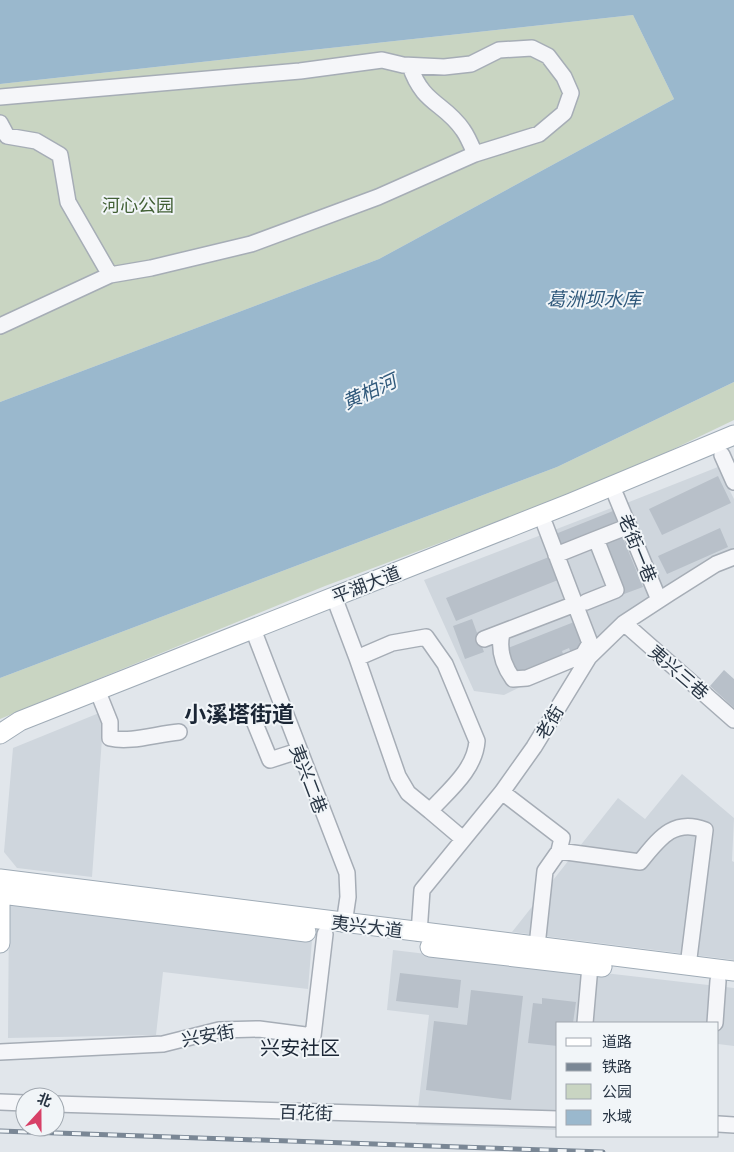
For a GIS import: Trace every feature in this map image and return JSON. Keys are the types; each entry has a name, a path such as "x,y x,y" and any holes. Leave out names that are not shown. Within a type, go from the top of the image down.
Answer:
{"main road":[{"name":"平湖大道","path":"0,734 20,721 571,503 734,435"},
{"name":"平湖大道","path":"0,734 256,637 728,452"},
{"name":"夷兴大道","path":"0,889 344,924 734,971"},
{"name":"夷兴大道","path":"0,889 325,934 726,982"},
{"path":"0,889 0,943"}],"street":[{"path":"0,97 300,71 382,60 410,66 444,67 470,64 499,50 532,48 548,56 564,77 571,93 564,113 539,134 475,154 378,197 252,244 150,268 110,275 0,326"},
{"path":"410,66 416,83 427,98 463,130 475,154"},
{"path":"2,131 36,141 60,156 68,202 110,275"},
{"path":"728,452 734,482"},
{"name":"老街一巷","path":"616,496 659,600"},
{"path":"502,634 501,653 507,670 513,679 526,678 583,655 590,643 580,603 556,555 545,525"},
{"path":"556,555 629,526"},
{"path":"484,639 502,634 616,590 596,540"},
{"name":"老街","path":"419,933 422,890 502,792 534,746 589,657 624,623 716,564 734,557"},
{"path":"337,605 398,776 408,793 463,839"},
{"name":"夷兴三巷","path":"624,623 734,720"},
{"name":"夷兴二巷","path":"256,637 298,751 347,874 348,896 344,924"},
{"path":"357,658 392,643 426,637 445,664 477,742 476,754 472,764 430,811"},
{"path":"100,697 110,722 110,738 124,741 141,736 179,732"},
{"path":"254,721 270,760 298,751"},
{"path":"502,792 562,838 559,851 545,871 537,946"},
{"path":"559,851 640,862 657,842 674,828 694,825 705,830 688,966"},
{"name":"兴安街","path":"0,1052 162,1044 219,1030 259,1029 313,1036 325,934"},
{"path":"586,1022 590,966"},
{"path":"715,1022 726,982"},
{"path":"0,1102 15,1103"},
{"name":"百花街","path":"65,1104 556,1119"},
{"path":"719,1124 734,1125"}],"shaded area":[{"path":"718,467 734,499 734,553 661,593 624,504"},
{"path":"614,507 652,598 575,672 565,665 504,695 474,691 424,580"},
{"path":"104,711 92,877 17,868 4,852 13,748"},
{"path":"682,774 734,818 732,861 734,862 734,960 512,932 618,798 645,819"},
{"path":"9,903 312,940 308,989 163,972 156,1035 8,1038"},
{"path":"393,950 585,973 581,1022 556,1022 556,1130 416,1125 429,1015 387,1010"},
{"path":"596,972 734,988 734,1046 719,1044 719,1022 592,1022"}],"green space":[{"name":"河心公园","path":"633,15 674,99 379,259 0,402 0,84"},
{"path":"734,382 734,420 611,479 325,586 0,719 0,678 557,467"}],"water":[{"name":"葛洲坝水库","path":"0,0 734,0 734,382 557,467 0,678 0,402 379,259 674,99 633,15 0,84"}],"building":[{"path":"718,476 731,503 662,535 649,509"},
{"path":"613,511 619,526 559,550 553,535"},
{"path":"720,528 728,547 667,574 658,556"},
{"path":"620,531 643,587 624,594 601,539"},
{"path":"554,555 563,578 456,621 446,598"},
{"path":"472,619 484,652 465,659 453,626"},
{"path":"574,622 585,651 572,656 569,648 562,651 564,657 514,676 503,650"},
{"path":"724,670 734,679 734,708 710,686"},
{"path":"400,973 461,980 458,1008 396,1001"},
{"path":"471,990 523,996 511,1100 426,1090 434,1021 467,1025"},
{"path":"542,998 576,1002 573,1022 556,1022 556,1046 528,1043 533,1003 542,1004"}],"railway":[{"path":"0,1131 603,1152"}],"district":[{"name":"小溪塔街道","path":"239,713"},
{"name":"兴安社区","path":"300,1047"}],"water label":[{"name":"黄柏河","path":"369,391"}]}
